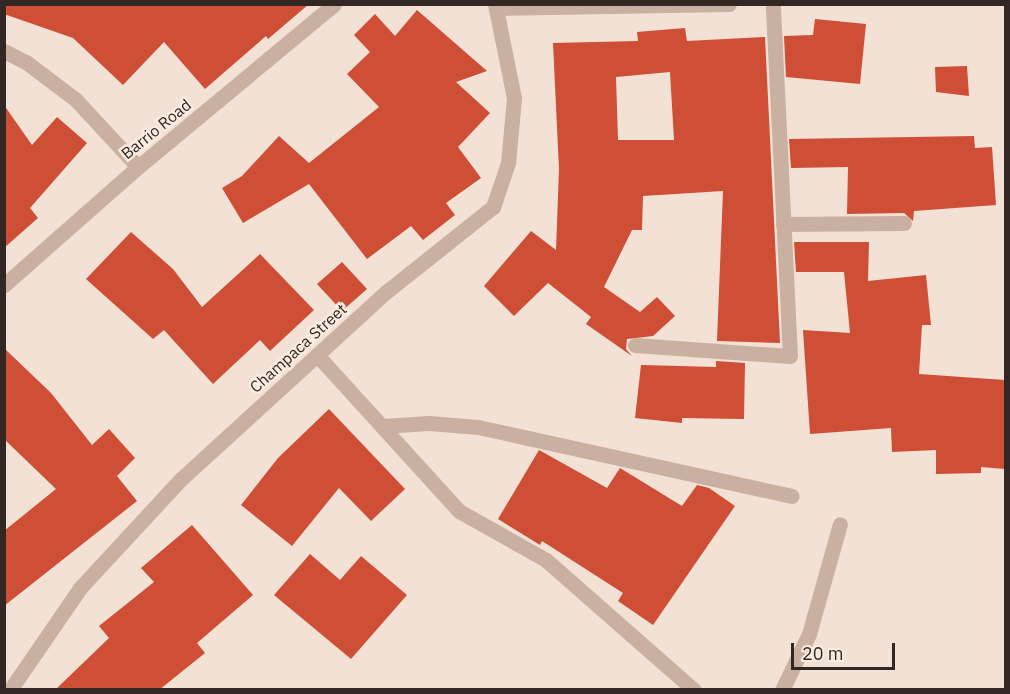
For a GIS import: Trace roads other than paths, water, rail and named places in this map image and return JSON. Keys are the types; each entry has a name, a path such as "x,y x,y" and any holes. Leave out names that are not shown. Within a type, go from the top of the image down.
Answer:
{"street":[{"name":"Barrio Road","path":"4,285 138,167 334,4"},
{"path":"496,6 729,4"},
{"path":"635,345 790,356 773,4"},
{"name":"Champaca Street","path":"10,690 80,588 181,479 386,292 493,207 508,162 513,98 496,6"},
{"path":"4,51 26,62 76,100 138,167"},
{"path":"783,225 904,223"},
{"path":"317,355 459,511 546,560 694,690"},
{"path":"382,426 429,423 478,428 792,496"},
{"path":"782,690 809,634 840,524"}]}
